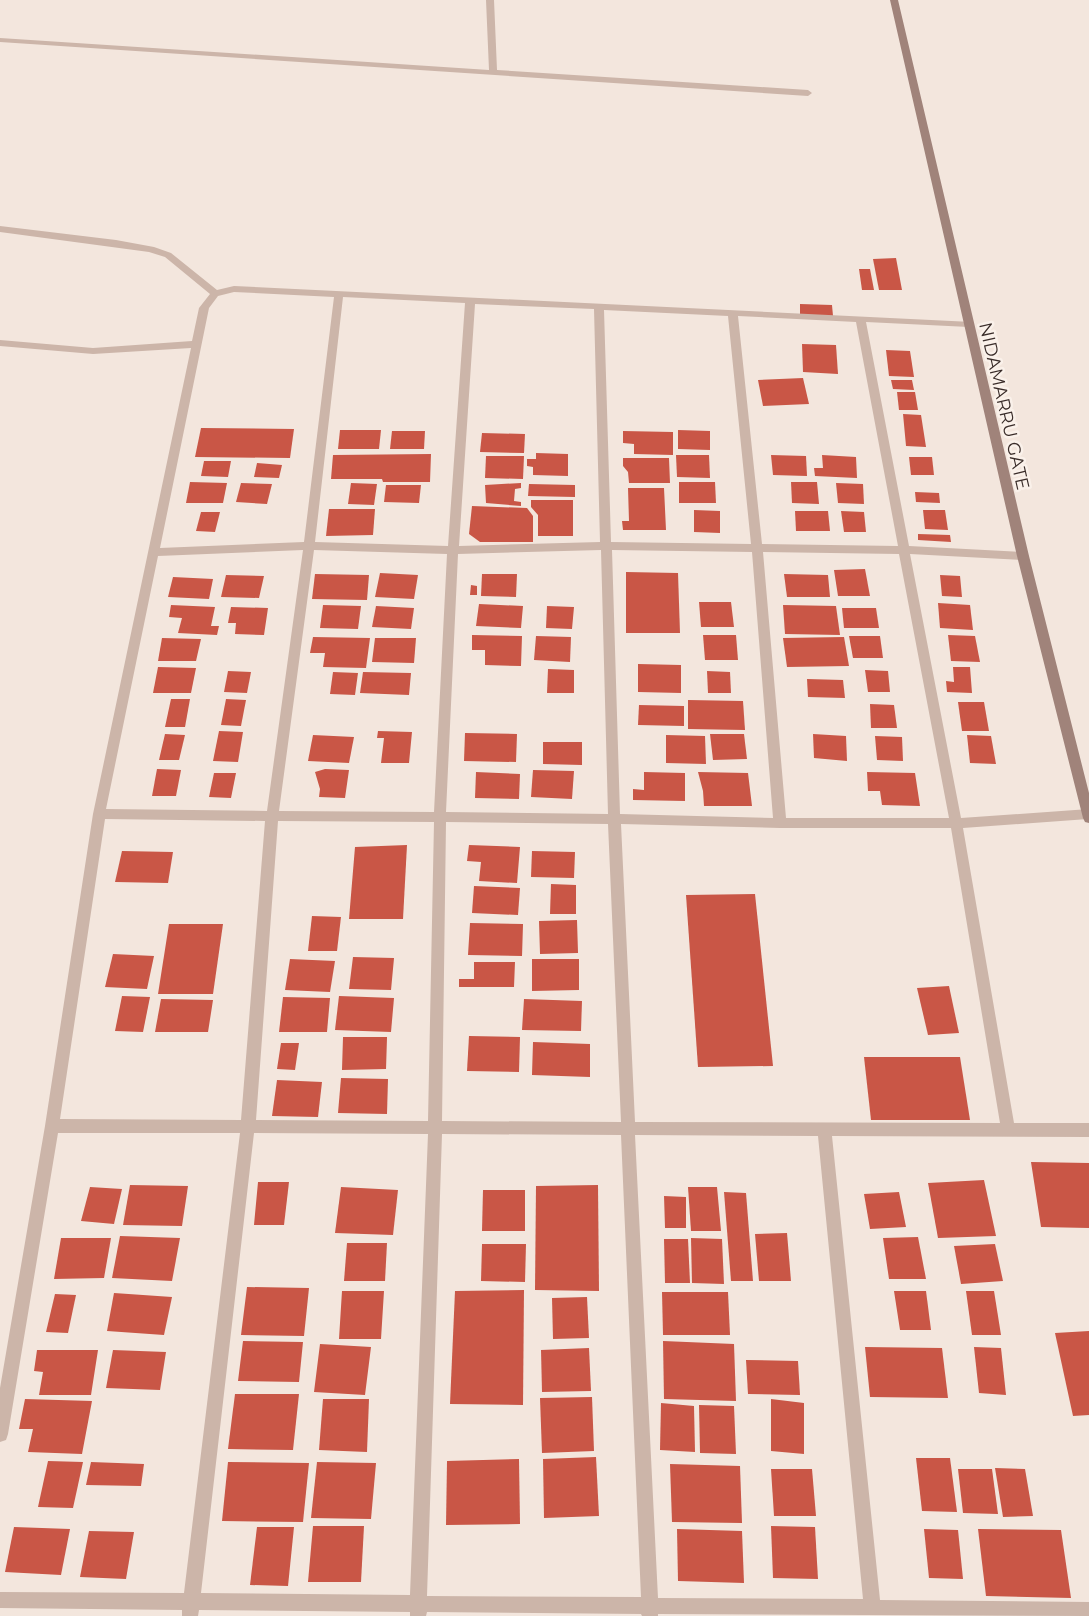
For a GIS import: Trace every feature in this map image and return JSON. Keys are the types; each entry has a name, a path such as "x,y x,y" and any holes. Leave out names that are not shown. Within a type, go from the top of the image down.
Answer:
{"main road":[{"name":"NIDAMARRU GATE","path":"894,0 1023,556 1089,816"}],"street":[{"path":"490,0 493,72"},
{"path":"0,40 808,93"},
{"path":"0,229 151,249 168,255 215,294"},
{"path":"0,1434 52,1126 99,814 204,308 215,294 234,289 599,308 968,324"},
{"path":"190,1609 248,1127 272,817 309,546 339,294"},
{"path":"419,1610 435,1128 440,817 453,550 470,301"},
{"path":"599,308 614,819 650,1611"},
{"path":"733,314 757,549 780,823"},
{"path":"860,319 956,823 1008,1130"},
{"path":"0,342 92,350 196,344"},
{"path":"154,552 309,546 453,550 605,546 903,550 1023,556"},
{"path":"99,814 614,819 780,823 956,823 1089,816"},
{"path":"52,1126 1089,1130"},
{"path":"824,1129 873,1612"},
{"path":"0,1600 190,1609 873,1612 1089,1610"}],"building":[{"path":"896,258 902,290 879,290 873,259"},
{"path":"859,269 870,269 874,290 862,290"},
{"path":"800,304 832,305 833,316 800,315"},
{"path":"802,344 836,345 838,374 803,372"},
{"path":"886,350 910,351 914,377 889,376"},
{"path":"803,378 809,404 763,406 758,380"},
{"path":"891,380 912,380 914,390 893,389"},
{"path":"897,392 915,392 918,410 899,410"},
{"path":"903,414 921,415 926,447 906,446"},
{"path":"201,428 294,429 290,458 195,457"},
{"path":"340,430 381,430 379,449 338,449"},
{"path":"678,430 710,431 710,450 678,449"},
{"path":"392,431 425,431 424,449 390,449"},
{"path":"623,431 673,432 673,455 634,454 634,444 623,443"},
{"path":"482,433 525,434 524,453 480,452"},
{"path":"536,453 568,454 568,476 533,475 533,467 527,466 527,459 536,459"},
{"path":"431,454 430,482 383,482 382,479 331,479 333,455"},
{"path":"676,455 709,455 710,478 677,477"},
{"path":"771,455 806,456 807,476 773,475"},
{"path":"822,455 856,457 857,478 815,476 814,468 823,468"},
{"path":"486,456 524,456 523,479 485,478"},
{"path":"909,457 932,457 934,475 911,475"},
{"path":"623,458 669,458 670,483 629,483 628,472 623,466"},
{"path":"204,461 231,461 228,477 201,476"},
{"path":"257,463 282,465 279,478 254,477"},
{"path":"190,482 227,483 223,503 186,503"},
{"path":"679,482 715,482 716,503 679,503"},
{"path":"791,482 817,482 819,504 792,503"},
{"path":"241,483 272,484 267,504 236,502"},
{"path":"351,483 377,484 374,505 348,504"},
{"path":"521,483 521,488 515,489 514,501 521,502 521,506 486,503 485,485"},
{"path":"836,483 863,484 864,504 838,503"},
{"path":"529,484 575,485 575,497 528,496"},
{"path":"386,485 421,485 419,503 384,502"},
{"path":"628,488 664,488 666,530 623,530 622,521 629,521"},
{"path":"915,492 939,493 940,503 916,502"},
{"path":"531,500 573,500 573,536 538,536 538,515 531,507"},
{"path":"472,506 527,508 533,516 533,542 480,542 469,534"},
{"path":"329,509 375,509 373,535 326,536"},
{"path":"694,510 720,511 720,533 694,532"},
{"path":"923,510 945,510 948,530 925,529"},
{"path":"795,511 828,511 830,531 796,531"},
{"path":"841,511 864,512 866,532 844,532"},
{"path":"201,512 220,512 215,532 196,531"},
{"path":"918,534 950,535 951,542 918,540"},
{"path":"865,569 870,596 838,596 834,570"},
{"path":"626,572 678,573 680,633 626,633"},
{"path":"380,573 418,575 414,599 375,597"},
{"path":"315,574 369,575 367,600 312,599"},
{"path":"482,574 517,574 516,597 481,596"},
{"path":"784,574 828,575 830,597 787,597"},
{"path":"226,575 264,576 259,598 221,597"},
{"path":"940,575 960,576 962,597 942,596"},
{"path":"173,577 213,579 209,599 168,597"},
{"path":"471,585 477,586 477,595 470,595"},
{"path":"699,602 731,602 734,627 701,627"},
{"path":"938,603 970,605 973,630 940,628"},
{"path":"479,604 523,606 521,628 476,626"},
{"path":"171,605 215,607 211,626 219,626 217,635 178,633 182,618 169,617"},
{"path":"323,605 361,606 358,629 320,628"},
{"path":"783,605 836,606 840,635 785,634"},
{"path":"376,606 414,608 411,629 372,627"},
{"path":"547,606 574,607 572,629 546,628"},
{"path":"231,607 268,608 264,635 235,634 236,623 228,623"},
{"path":"842,608 876,608 879,628 844,628"},
{"path":"472,635 522,636 521,666 485,665 485,650 472,650"},
{"path":"703,635 736,635 738,660 705,660"},
{"path":"948,635 975,636 980,662 951,661"},
{"path":"536,636 571,637 570,662 534,660"},
{"path":"849,636 880,636 883,658 853,658"},
{"path":"313,637 370,638 366,668 323,667 325,653 310,653"},
{"path":"844,637 849,666 787,667 783,638"},
{"path":"162,638 201,639 196,661 158,661"},
{"path":"375,638 416,638 414,663 372,662"},
{"path":"638,664 681,665 681,693 638,692"},
{"path":"158,667 196,668 191,693 153,693"},
{"path":"953,667 970,667 972,693 947,692 946,681 954,682"},
{"path":"548,669 574,670 574,693 547,693"},
{"path":"865,670 888,671 890,692 868,692"},
{"path":"228,671 251,672 247,693 224,692"},
{"path":"707,671 730,672 731,693 708,693"},
{"path":"333,672 358,673 355,695 330,694"},
{"path":"363,672 411,673 409,695 360,693"},
{"path":"807,679 843,680 845,698 808,697"},
{"path":"171,699 190,699 185,727 165,727"},
{"path":"226,699 246,700 241,726 221,725"},
{"path":"688,700 743,701 745,730 688,729"},
{"path":"958,702 984,702 989,731 962,731"},
{"path":"870,704 894,705 897,728 871,728"},
{"path":"639,705 684,706 684,726 638,725"},
{"path":"219,731 243,732 238,762 213,761"},
{"path":"378,731 412,732 409,763 381,763 384,738 377,738"},
{"path":"465,733 517,734 516,762 464,761"},
{"path":"165,734 185,735 179,760 159,760"},
{"path":"710,734 744,734 747,759 713,760"},
{"path":"813,734 846,736 847,761 814,758"},
{"path":"313,735 354,737 349,763 308,761"},
{"path":"666,735 705,736 706,764 666,763"},
{"path":"967,735 991,736 996,764 970,763"},
{"path":"875,736 902,737 903,761 877,760"},
{"path":"543,742 582,742 582,765 543,764"},
{"path":"157,769 181,770 176,796 152,796"},
{"path":"325,769 349,770 345,798 319,797 320,789 315,772"},
{"path":"533,770 574,771 572,799 531,797"},
{"path":"476,772 520,774 519,799 475,798"},
{"path":"644,772 685,773 685,801 633,800 633,789 644,790"},
{"path":"698,772 748,773 752,806 704,806 703,791"},
{"path":"867,772 915,773 920,806 882,805 880,791 868,791"},
{"path":"214,773 236,773 231,798 209,797"},
{"path":"407,845 403,919 349,919 355,847"},
{"path":"469,845 520,847 517,883 479,881 481,862 467,861"},
{"path":"122,851 173,852 168,883 115,882"},
{"path":"532,851 575,852 574,878 531,877"},
{"path":"551,884 576,885 576,914 550,914"},
{"path":"474,886 520,888 518,915 472,913"},
{"path":"755,894 773,1066 698,1067 686,895"},
{"path":"312,916 341,917 337,951 308,951"},
{"path":"577,920 578,953 540,954 539,921"},
{"path":"470,923 523,924 522,956 468,955"},
{"path":"169,924 223,924 213,994 158,994"},
{"path":"113,954 154,956 147,989 105,987"},
{"path":"353,957 394,958 391,990 349,989"},
{"path":"290,959 335,961 330,992 285,990"},
{"path":"532,959 579,959 579,990 532,991"},
{"path":"474,962 515,962 514,987 459,987 459,979 474,979"},
{"path":"949,986 959,1033 928,1035 917,988"},
{"path":"122,996 150,997 143,1032 115,1031"},
{"path":"339,996 394,998 391,1032 335,1030"},
{"path":"283,997 330,998 327,1032 279,1032"},
{"path":"161,999 213,1000 208,1032 155,1032"},
{"path":"524,999 582,1001 581,1031 522,1030"},
{"path":"469,1036 520,1037 519,1072 467,1071"},
{"path":"343,1037 387,1037 386,1069 342,1070"},
{"path":"533,1042 590,1044 590,1077 532,1075"},
{"path":"281,1043 299,1043 295,1070 277,1069"},
{"path":"864,1057 960,1057 970,1120 871,1120"},
{"path":"341,1078 388,1079 387,1114 338,1113"},
{"path":"277,1080 322,1082 318,1117 272,1116"},
{"path":"1031,1162 1089,1163 1089,1228 1041,1227"},
{"path":"984,1180 996,1236 938,1238 928,1183"},
{"path":"258,1182 289,1182 284,1225 254,1225"},
{"path":"130,1185 188,1186 182,1226 123,1225"},
{"path":"598,1185 599,1291 535,1290 536,1186"},
{"path":"90,1187 122,1189 114,1224 81,1221"},
{"path":"341,1187 398,1190 393,1235 335,1233"},
{"path":"688,1187 717,1187 721,1231 691,1231"},
{"path":"483,1190 525,1190 525,1231 482,1231"},
{"path":"724,1192 746,1193 753,1281 731,1281"},
{"path":"899,1192 906,1227 870,1229 864,1194"},
{"path":"664,1196 686,1197 686,1228 665,1228"},
{"path":"787,1233 791,1281 759,1281 755,1234"},
{"path":"120,1236 180,1238 172,1281 112,1278"},
{"path":"918,1237 926,1279 889,1279 883,1238"},
{"path":"61,1238 111,1238 104,1278 54,1279"},
{"path":"691,1238 722,1239 724,1284 692,1283"},
{"path":"664,1239 688,1239 690,1283 665,1283"},
{"path":"347,1243 387,1243 385,1281 344,1281"},
{"path":"482,1244 526,1244 525,1282 481,1281"},
{"path":"995,1244 1003,1281 961,1284 954,1246"},
{"path":"247,1287 309,1288 304,1336 241,1335"},
{"path":"524,1290 523,1405 450,1404 455,1291"},
{"path":"342,1291 384,1291 381,1339 339,1339"},
{"path":"894,1291 926,1291 931,1330 900,1330"},
{"path":"966,1291 994,1291 1001,1335 972,1335"},
{"path":"662,1292 728,1292 730,1335 663,1335"},
{"path":"114,1293 172,1297 164,1335 107,1331"},
{"path":"55,1294 76,1295 68,1333 46,1332"},
{"path":"587,1297 589,1338 553,1339 552,1298"},
{"path":"1089,1331 1089,1415 1073,1416 1055,1333"},
{"path":"243,1341 303,1342 299,1382 238,1381"},
{"path":"663,1341 734,1344 736,1401 664,1399"},
{"path":"320,1344 371,1347 365,1395 314,1392"},
{"path":"865,1347 942,1348 948,1398 870,1397"},
{"path":"974,1347 1001,1348 1006,1395 979,1393"},
{"path":"589,1348 591,1391 542,1392 541,1350"},
{"path":"37,1350 98,1350 91,1395 39,1395 43,1372 34,1371"},
{"path":"113,1350 166,1352 160,1390 106,1388"},
{"path":"746,1360 798,1361 800,1395 748,1394"},
{"path":"235,1394 299,1394 293,1450 228,1449"},
{"path":"592,1397 594,1451 542,1453 540,1398"},
{"path":"25,1399 92,1401 82,1454 28,1452 33,1429 19,1429"},
{"path":"323,1399 369,1399 367,1452 319,1450"},
{"path":"771,1399 804,1403 804,1454 771,1451"},
{"path":"661,1403 694,1406 695,1452 660,1450"},
{"path":"699,1405 734,1406 736,1454 700,1453"},
{"path":"596,1457 599,1516 544,1518 543,1459"},
{"path":"916,1458 950,1458 957,1512 922,1511"},
{"path":"519,1459 520,1524 446,1525 447,1461"},
{"path":"48,1461 83,1462 73,1508 38,1507"},
{"path":"91,1462 144,1464 141,1486 86,1485"},
{"path":"228,1462 309,1463 303,1522 222,1521"},
{"path":"317,1462 376,1463 371,1519 311,1518"},
{"path":"670,1464 740,1466 742,1523 672,1522"},
{"path":"995,1468 1025,1469 1033,1516 1003,1517"},
{"path":"771,1469 812,1469 816,1516 774,1516"},
{"path":"958,1469 992,1469 998,1514 963,1513"},
{"path":"313,1526 364,1526 361,1582 308,1582"},
{"path":"771,1526 815,1527 818,1579 773,1578"},
{"path":"14,1527 70,1529 61,1575 5,1572"},
{"path":"257,1527 294,1527 288,1586 250,1585"},
{"path":"677,1529 742,1531 744,1583 678,1581"},
{"path":"924,1529 958,1530 963,1579 929,1578"},
{"path":"978,1529 1061,1530 1071,1598 986,1596"},
{"path":"89,1531 134,1532 126,1579 80,1577"}]}
